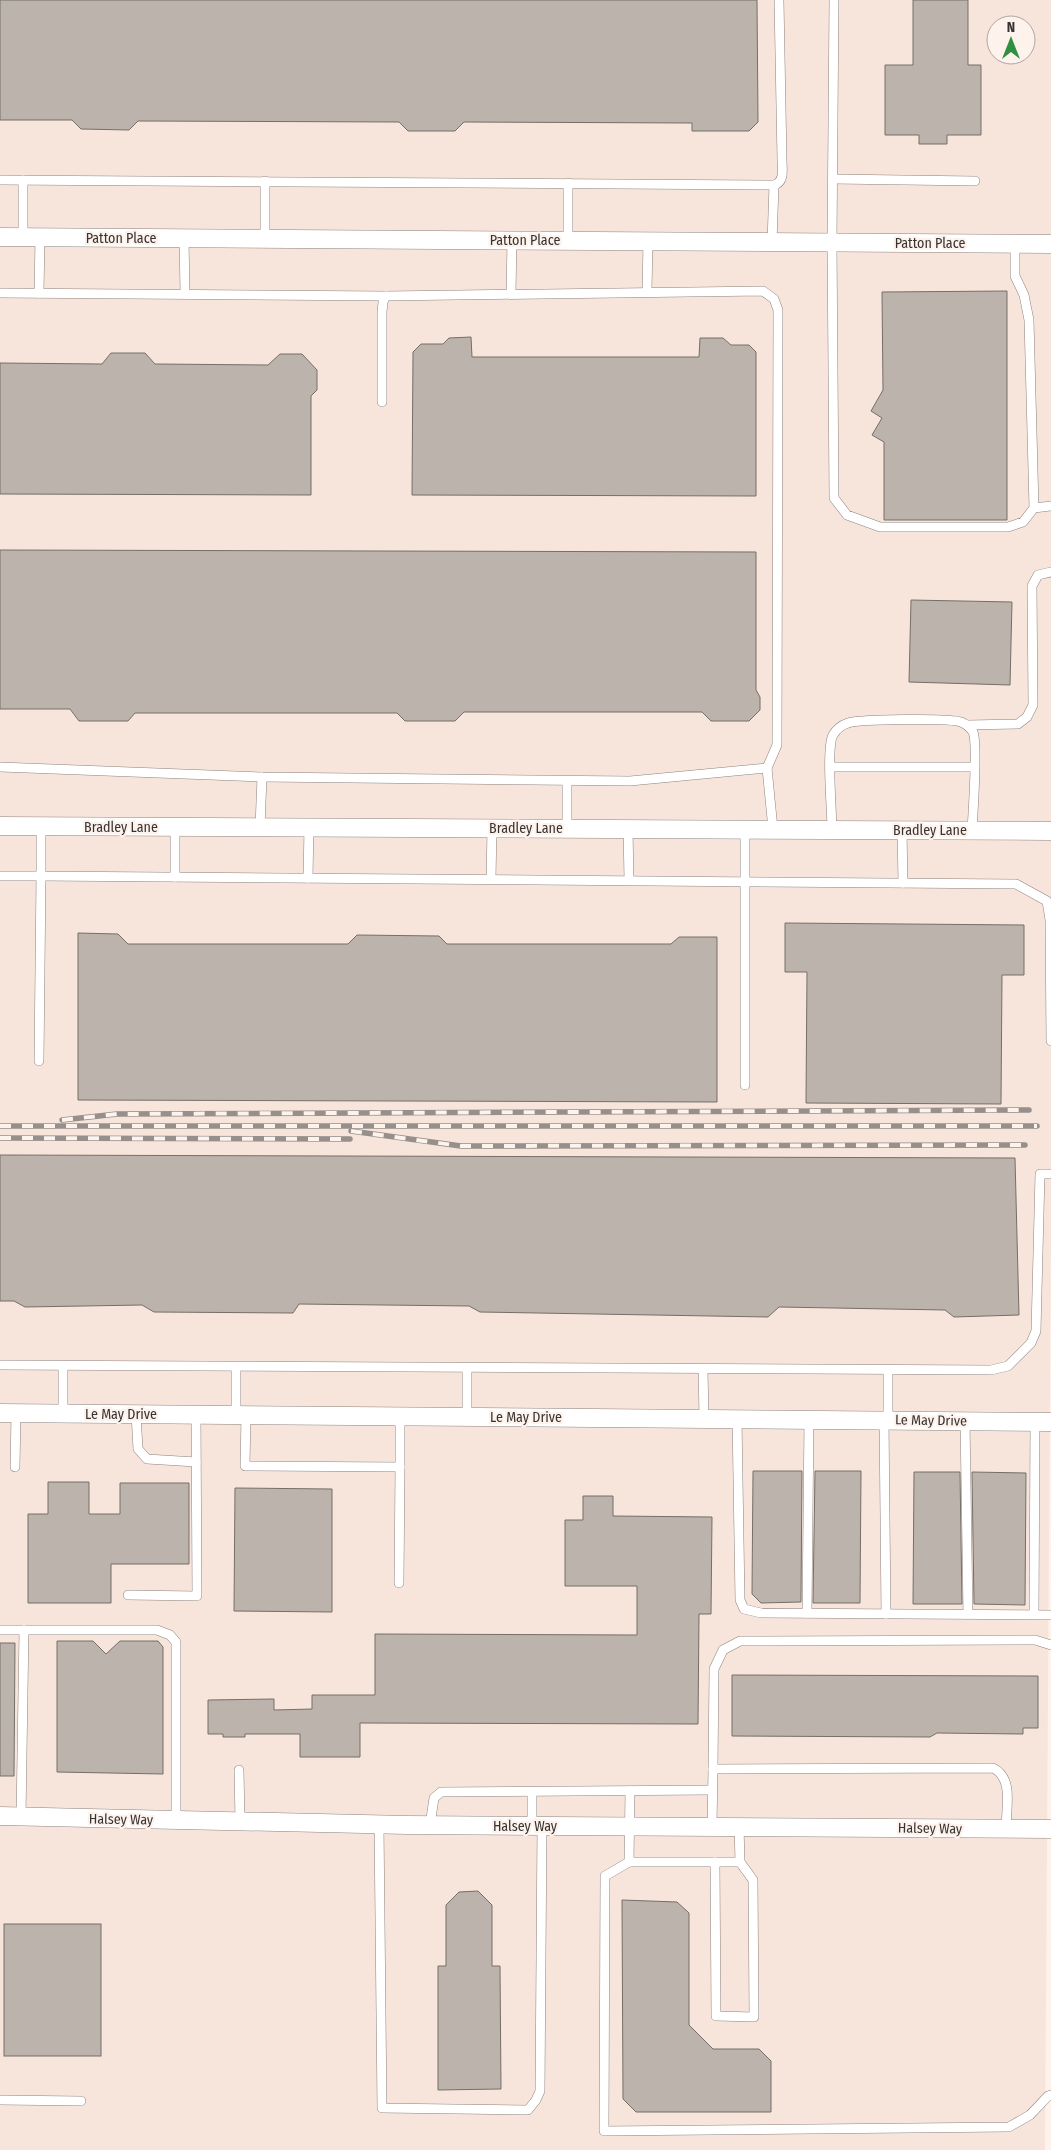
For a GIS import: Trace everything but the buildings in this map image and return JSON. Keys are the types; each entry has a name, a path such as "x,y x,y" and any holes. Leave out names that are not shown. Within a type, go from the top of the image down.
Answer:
{"street":[{"name":"Patton Place","path":"0,237 1051,244"},
{"name":"Bradley Lane","path":"0,826 1051,830"},
{"name":"Le May Drive","path":"8,1414 809,1418 1043,1422"},
{"name":"Halsey Way","path":"0,1816 379,1825 1051,1829"}],"lane":[{"path":"834,0 832,242 834,498 847,515 880,527 1008,527 1023,522 1034,508 1030,320 1024,295 1015,276 1015,243"},
{"path":"0,180 774,185 782,179 779,1"},
{"path":"833,179 975,181"},
{"path":"23,180 39,293"},
{"path":"265,181 265,239"},
{"path":"568,183 568,241"},
{"path":"772,242 774,185"},
{"path":"184,238 185,294"},
{"path":"511,294 512,240"},
{"path":"647,292 648,241"},
{"path":"0,293 386,296 763,291 774,299 778,310 777,745 766,768 773,830"},
{"path":"382,402 382,312 386,296"},
{"path":"1034,508 1051,506"},
{"path":"832,830 830,743 832,736 838,728 849,723 875,720 954,721 968,726 1018,724 1027,718 1033,705 1032,586 1038,575 1051,572"},
{"path":"968,726 974,733 972,830"},
{"path":"0,767 262,777 630,782 766,768"},
{"path":"831,767 974,767"},
{"path":"260,827 262,777"},
{"path":"566,828 567,781"},
{"path":"39,1061 41,826"},
{"path":"175,827 175,877"},
{"path":"308,827 308,878"},
{"path":"491,879 492,828"},
{"path":"628,829 630,880"},
{"path":"744,1085 745,829"},
{"path":"902,830 903,883"},
{"path":"0,876 1016,884 1047,902 1050,920 1051,1041"},
{"path":"0,1366 991,1370 1008,1366 1022,1354 1031,1343 1036,1332 1038,1317 1040,1174 1051,1174"},
{"path":"63,1366 63,1414"},
{"path":"236,1367 245,1466 400,1468"},
{"path":"467,1368 467,1416"},
{"path":"703,1369 704,1418"},
{"path":"886,1614 886,1419 888,1370"},
{"path":"8,1414 15,1468"},
{"path":"136,1414 138,1449 147,1459 196,1462"},
{"path":"128,1596 197,1596 196,1415"},
{"path":"399,1583 400,1416"},
{"path":"737,1418 740,1600 744,1609 761,1613 1051,1615"},
{"path":"807,1613 809,1418"},
{"path":"965,1420 968,1614"},
{"path":"1034,1614 1043,1422"},
{"path":"0,1630 157,1630 170,1635 176,1642 176,1820"},
{"path":"21,1817 24,1630"},
{"path":"712,1826 714,1669 723,1650 740,1641 1035,1640 1051,1645"},
{"path":"713,1769 993,1768 1001,1772 1007,1782 1006,1829"},
{"path":"239,1770 240,1822"},
{"path":"430,1825 434,1798 441,1792 712,1790"},
{"path":"630,1791 630,1862"},
{"path":"379,1825 382,2108 528,2110 540,2091 537,1826 532,1792"},
{"path":"715,1862 716,2016 754,2016 752,1880 740,1862 739,1826"},
{"path":"740,1862 630,1862 605,1876 604,2131 1009,2127 1030,2115 1051,2094"},
{"path":"0,2100 81,2101"}],"shaded area":[{"path":"0,0 1051,0 1051,1238 1045,2150 0,2150"}],"railway":[{"path":"62,1120 117,1114 1029,1110"},
{"path":"0,1126 1037,1126"},
{"path":"351,1131 461,1146 1025,1145"},
{"path":"0,1138 350,1139"}]}
